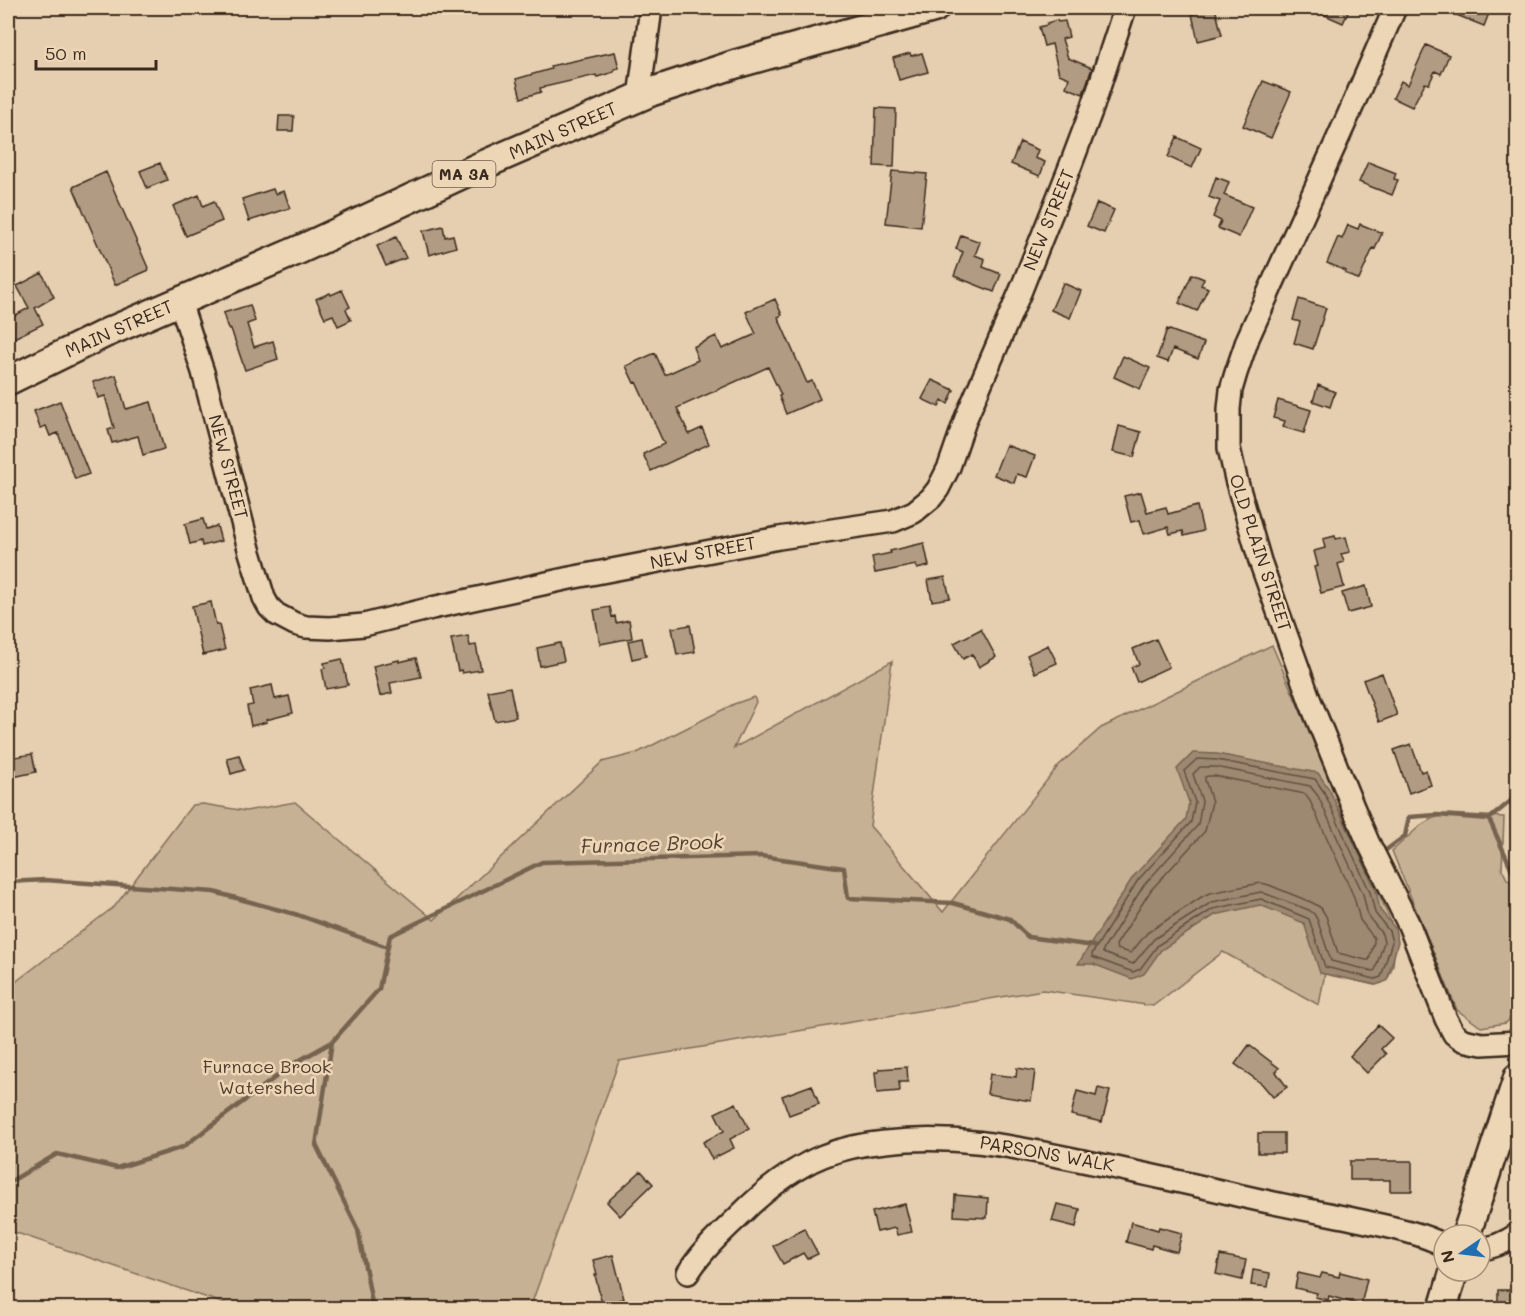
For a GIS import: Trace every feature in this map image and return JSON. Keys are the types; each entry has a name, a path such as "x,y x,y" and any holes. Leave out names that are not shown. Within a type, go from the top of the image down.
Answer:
{"main road":[{"name":"MAIN STREET","path":"8,381 98,337 639,98 693,77 935,8"},
{"path":"1470,1223 1518,1077"},
{"path":"1443,1308 1450,1283"}],"street":[{"path":"639,98 651,8"},
{"name":"NEW STREET","path":"180,302 203,372 264,598 276,614 295,624 330,628 364,625 570,578 797,535 893,521 914,512 931,498 949,467 966,418 1070,167 1125,8"},
{"name":"OLD PLAIN STREET","path":"1395,8 1245,346 1231,390 1228,409 1229,448 1260,561 1310,701 1368,842 1409,925 1446,1019 1454,1034 1463,1040 1482,1044 1518,1042"},
{"name":"PARSONS WALK","path":"688,1273 705,1249 753,1202 784,1177 804,1165 824,1155 849,1148 874,1143 931,1139 992,1143 1150,1174 1406,1231 1432,1240"},
{"path":"1492,1246 1518,1234"}],"green space":[{"name":"Furnace Brook Watershed","path":"1272,645 1391,922 1386,927 1395,945 1393,966 1389,976 1382,983 1374,985 1325,973 1319,1005 1223,952 1153,1006 1043,990 619,1061 530,1308 237,1308 8,1230 8,991 18,980 115,906 192,805 203,804 246,811 295,802 434,920 602,762 637,753 734,704 754,697 756,702 734,748 892,661 870,826 943,912 1059,765 1101,728"},
{"path":"1447,814 1504,817 1502,869 1507,879 1518,887 1517,1011 1506,1023 1481,1027 1457,1010 1392,851 1421,825"}],"water":[{"path":"1193,753 1217,754 1318,773 1329,789 1376,890 1380,910 1395,928 1398,942 1387,981 1376,985 1320,973 1304,923 1260,905 1215,915 1161,950 1144,974 1132,979 1093,964 1078,964 1133,877 1186,819 1189,802 1177,769"}],"building":[{"path":"1215,8 1222,35 1198,41 1192,14"},
{"path":"1309,8 1350,8 1343,23"},
{"path":"1439,8 1491,8 1484,26"},
{"path":"1057,20 1058,22 1065,21 1069,37 1062,39 1068,58 1092,68 1083,94 1066,87 1069,78 1059,74 1052,44 1044,46 1039,27"},
{"path":"1426,45 1449,55 1441,74 1435,71 1429,84 1425,83 1412,107 1393,98 1401,81 1408,85"},
{"path":"615,52 619,68 614,69 614,72 540,88 541,92 521,98 516,79 551,69 550,66"},
{"path":"910,53 911,56 922,53 928,72 899,80 893,58"},
{"path":"1263,81 1291,92 1271,138 1243,126"},
{"path":"876,108 896,109 894,167 874,166"},
{"path":"279,116 294,116 293,131 278,131"},
{"path":"1177,137 1201,148 1192,168 1168,157"},
{"path":"1020,142 1038,150 1035,158 1045,162 1040,176 1011,164"},
{"path":"1368,162 1396,173 1394,179 1398,180 1392,195 1359,182"},
{"path":"160,163 167,180 147,188 140,171"},
{"path":"892,171 927,174 921,227 886,223"},
{"path":"106,172 149,270 115,285 73,187"},
{"path":"1216,177 1229,182 1224,195 1252,207 1239,237 1218,228 1221,221 1213,217 1220,201 1209,197"},
{"path":"273,189 275,194 284,191 290,208 249,221 242,199"},
{"path":"199,195 203,206 214,201 222,221 186,236 173,206"},
{"path":"1097,203 1114,210 1104,233 1087,226"},
{"path":"1360,224 1382,233 1359,280 1345,273 1346,271 1327,263 1338,237 1342,239 1348,225 1358,229"},
{"path":"443,226 445,237 453,235 456,247 429,255 423,231"},
{"path":"961,235 980,242 975,255 985,259 983,267 1001,274 994,292 954,276 963,252 956,249"},
{"path":"396,237 406,258 386,266 377,246"},
{"path":"42,273 54,297 35,308 43,324 14,338 8,325 8,319 29,308 17,286"},
{"path":"1192,274 1204,279 1201,285 1208,288 1197,311 1179,303"},
{"path":"1063,283 1081,291 1070,318 1051,310"},
{"path":"342,290 350,307 346,309 351,320 338,326 333,315 325,318 316,299"},
{"path":"775,299 782,315 778,317 807,383 812,381 820,399 786,414 779,396 781,395 768,367 677,408 689,434 702,428 709,444 651,471 643,454 664,444 636,382 634,383 626,366 655,353 665,375 698,360 693,347 716,336 722,349 756,334 746,312"},
{"path":"1299,299 1326,308 1313,349 1294,343 1300,322 1293,320"},
{"path":"250,305 255,321 247,324 254,347 273,341 278,359 245,370 223,313"},
{"path":"1167,329 1204,343 1198,359 1173,349 1168,362 1157,358"},
{"path":"1123,356 1150,368 1140,389 1114,377"},
{"path":"116,375 126,409 151,402 164,449 143,455 138,436 112,443 108,430 114,428 105,396 98,398 93,382"},
{"path":"932,380 954,390 948,404 942,400 939,407 922,399"},
{"path":"1318,385 1335,392 1330,407 1313,401"},
{"path":"1278,400 1311,410 1304,433 1283,427 1285,421 1273,418"},
{"path":"60,401 89,474 75,479 58,433 50,436 46,426 40,428 34,411"},
{"path":"1119,426 1141,432 1134,457 1113,452"},
{"path":"1006,445 1035,456 1027,477 1017,474 1014,483 994,475"},
{"path":"1141,492 1147,512 1166,507 1168,514 1197,506 1203,531 1184,536 1183,531 1170,534 1168,527 1144,534 1140,520 1131,522 1124,496"},
{"path":"203,519 206,529 217,526 221,541 202,546 201,541 190,544 185,524"},
{"path":"1335,536 1336,539 1346,537 1350,552 1341,554 1344,562 1338,564 1344,587 1321,593 1314,567 1318,566 1314,551 1325,548 1323,539"},
{"path":"924,543 929,566 917,569 916,565 875,573 872,557"},
{"path":"945,577 950,598 932,601 928,580"},
{"path":"1366,586 1371,607 1348,613 1342,593"},
{"path":"211,602 225,650 203,655 192,606"},
{"path":"610,607 616,623 629,620 632,638 600,644 594,610"},
{"path":"690,625 695,652 677,655 672,628"},
{"path":"981,629 996,657 979,667 972,654 963,659 954,643"},
{"path":"468,636 470,646 476,645 481,670 462,673 461,670 458,671 451,639"},
{"path":"642,638 646,656 632,659 628,641"},
{"path":"1156,639 1169,667 1137,682 1131,667 1139,664 1133,649"},
{"path":"560,643 564,661 540,666 537,648"},
{"path":"1048,645 1057,663 1035,673 1027,655"},
{"path":"416,658 421,677 390,683 392,693 380,696 373,666"},
{"path":"342,659 348,685 326,689 322,669 325,668 324,663"},
{"path":"1382,673 1397,715 1379,722 1363,680"},
{"path":"272,685 275,699 289,696 293,713 251,726 247,706 253,705 250,690"},
{"path":"510,687 516,717 495,721 488,691"},
{"path":"1411,744 1421,772 1426,770 1431,785 1409,793 1394,750"},
{"path":"32,754 36,772 13,777 9,758"},
{"path":"239,755 244,770 231,774 227,758"},
{"path":"1378,1025 1392,1038 1381,1049 1386,1054 1367,1073 1350,1056"},
{"path":"1249,1045 1279,1068 1276,1072 1287,1087 1273,1097 1262,1084 1235,1064"},
{"path":"907,1067 908,1082 899,1082 900,1091 877,1093 875,1072 879,1072 879,1069"},
{"path":"1017,1068 1035,1071 1031,1101 987,1094 990,1074 1016,1077"},
{"path":"812,1085 819,1104 789,1115 782,1096"},
{"path":"1098,1088 1110,1091 1102,1122 1071,1115 1077,1091 1096,1096"},
{"path":"736,1103 749,1129 730,1139 734,1148 712,1159 703,1142 724,1131 715,1113"},
{"path":"1258,1133 1284,1133 1284,1153 1258,1153"},
{"path":"1350,1161 1412,1161 1412,1191 1390,1191 1390,1180 1350,1180"},
{"path":"641,1171 653,1184 620,1216 607,1202"},
{"path":"955,1195 988,1198 987,1218 954,1216"},
{"path":"905,1204 912,1232 897,1235 895,1228 877,1232 872,1212"},
{"path":"1057,1204 1080,1209 1076,1227 1052,1221"},
{"path":"1131,1222 1158,1230 1159,1227 1182,1233 1177,1252 1152,1245 1151,1249 1126,1242"},
{"path":"804,1228 818,1254 807,1259 803,1253 783,1264 773,1246"},
{"path":"613,1255 624,1299 602,1304 593,1260"},
{"path":"1220,1255 1246,1260 1242,1280 1216,1274"},
{"path":"1253,1270 1270,1273 1268,1287 1251,1285"},
{"path":"1340,1272 1367,1279 1361,1305 1329,1296 1328,1300 1315,1297 1317,1293 1295,1288 1298,1273 1320,1278 1322,1273 1339,1277"},
{"path":"1498,1290 1518,1290 1518,1308 1498,1308"}],"waterway":[{"path":"1518,795 1489,819 1513,872 1518,876"},
{"name":"Furnace Brook","path":"1386,850 1405,836 1409,817 1437,815 1489,819"},
{"name":"Furnace Brook","path":"8,1183 57,1154 117,1168 183,1147 293,1064 332,1042 379,989 390,936 542,862 761,856 844,868 848,898 953,903 1010,919 1028,937 1094,946"},
{"path":"8,882 45,880 214,892 298,915 387,947"},
{"path":"332,1042 316,1145 358,1230 373,1308"}]}
